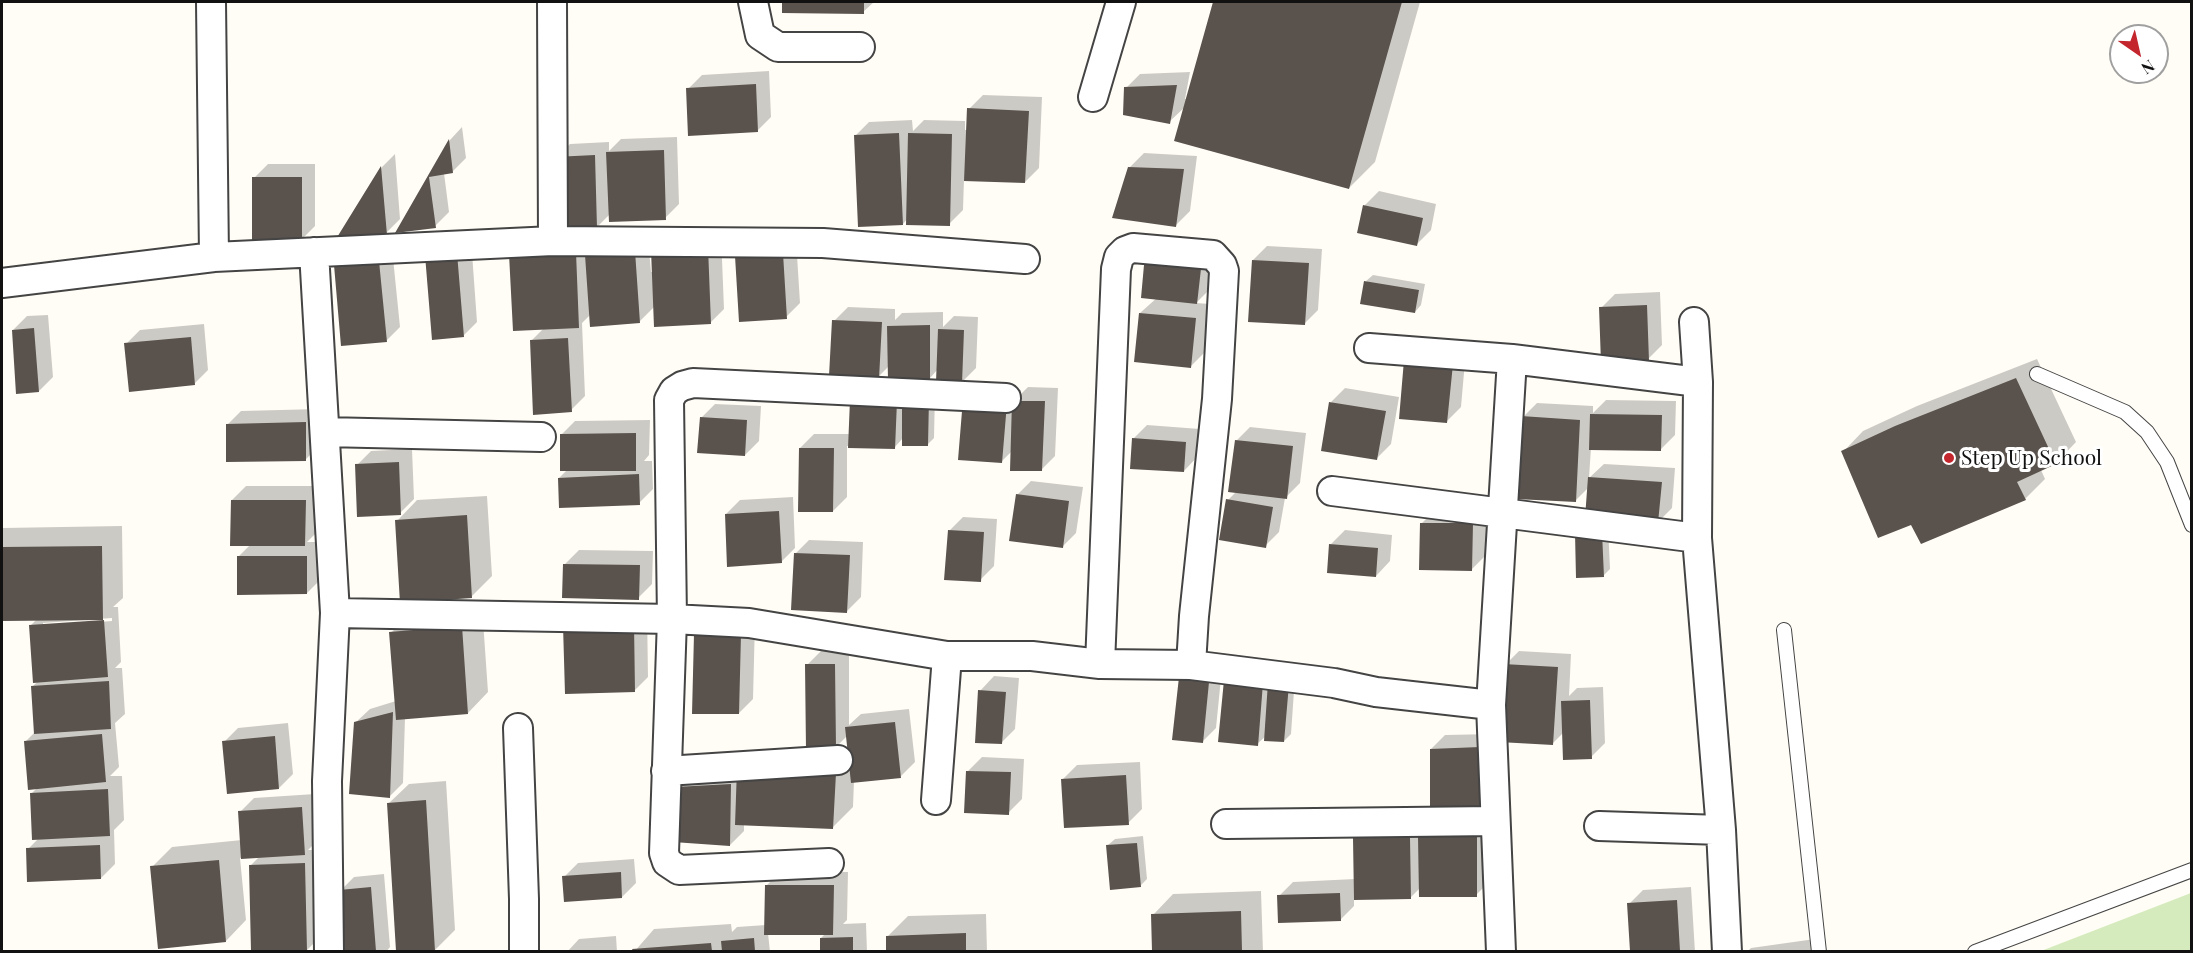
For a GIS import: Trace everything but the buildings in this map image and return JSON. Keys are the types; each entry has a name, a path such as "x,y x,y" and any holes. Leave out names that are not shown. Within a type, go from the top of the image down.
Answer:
{"street":[{"path":"211,2 214,257"},
{"path":"552,2 553,241"},
{"path":"753,2 760,35 778,47 860,47"},
{"path":"1093,97 1121,2"},
{"path":"2,283 214,257 553,241 823,243 1025,259"},
{"path":"1100,664 1116,269 1119,257 1125,251 1133,248 1213,255 1222,264 1224,271 1217,399 1191,665"},
{"path":"314,252 335,613 327,781 329,951"},
{"path":"1694,322 1698,382 1697,537 1721,830 1727,951"},
{"path":"1369,348 1512,359 1698,382"},
{"path":"1501,951 1491,705 1512,359"},
{"path":"829,863 679,870 667,862 664,853 672,619 669,400 674,391 682,386 693,384 1006,398"},
{"path":"325,432 541,437"},
{"path":"1332,491 1697,537"},
{"path":"335,613 672,619 749,623 947,656 1032,656 1100,664 1191,665 1334,682 1376,692 1491,705"},
{"path":"936,800 947,656"},
{"path":"518,728 524,951"},
{"path":"666,771 838,760"},
{"path":"1226,824 1495,821"},
{"path":"1599,826 1721,830"}],"lane":[{"path":"2037,374 2125,412 2147,432 2167,462 2192,525"},
{"path":"1784,630 1819,951"},
{"path":"1975,951 2192,870"}],"green space":[{"path":"2191,893 2191,951 2041,951"}],"place":[{"name":"Step Up School","path":"1949,458"}]}
